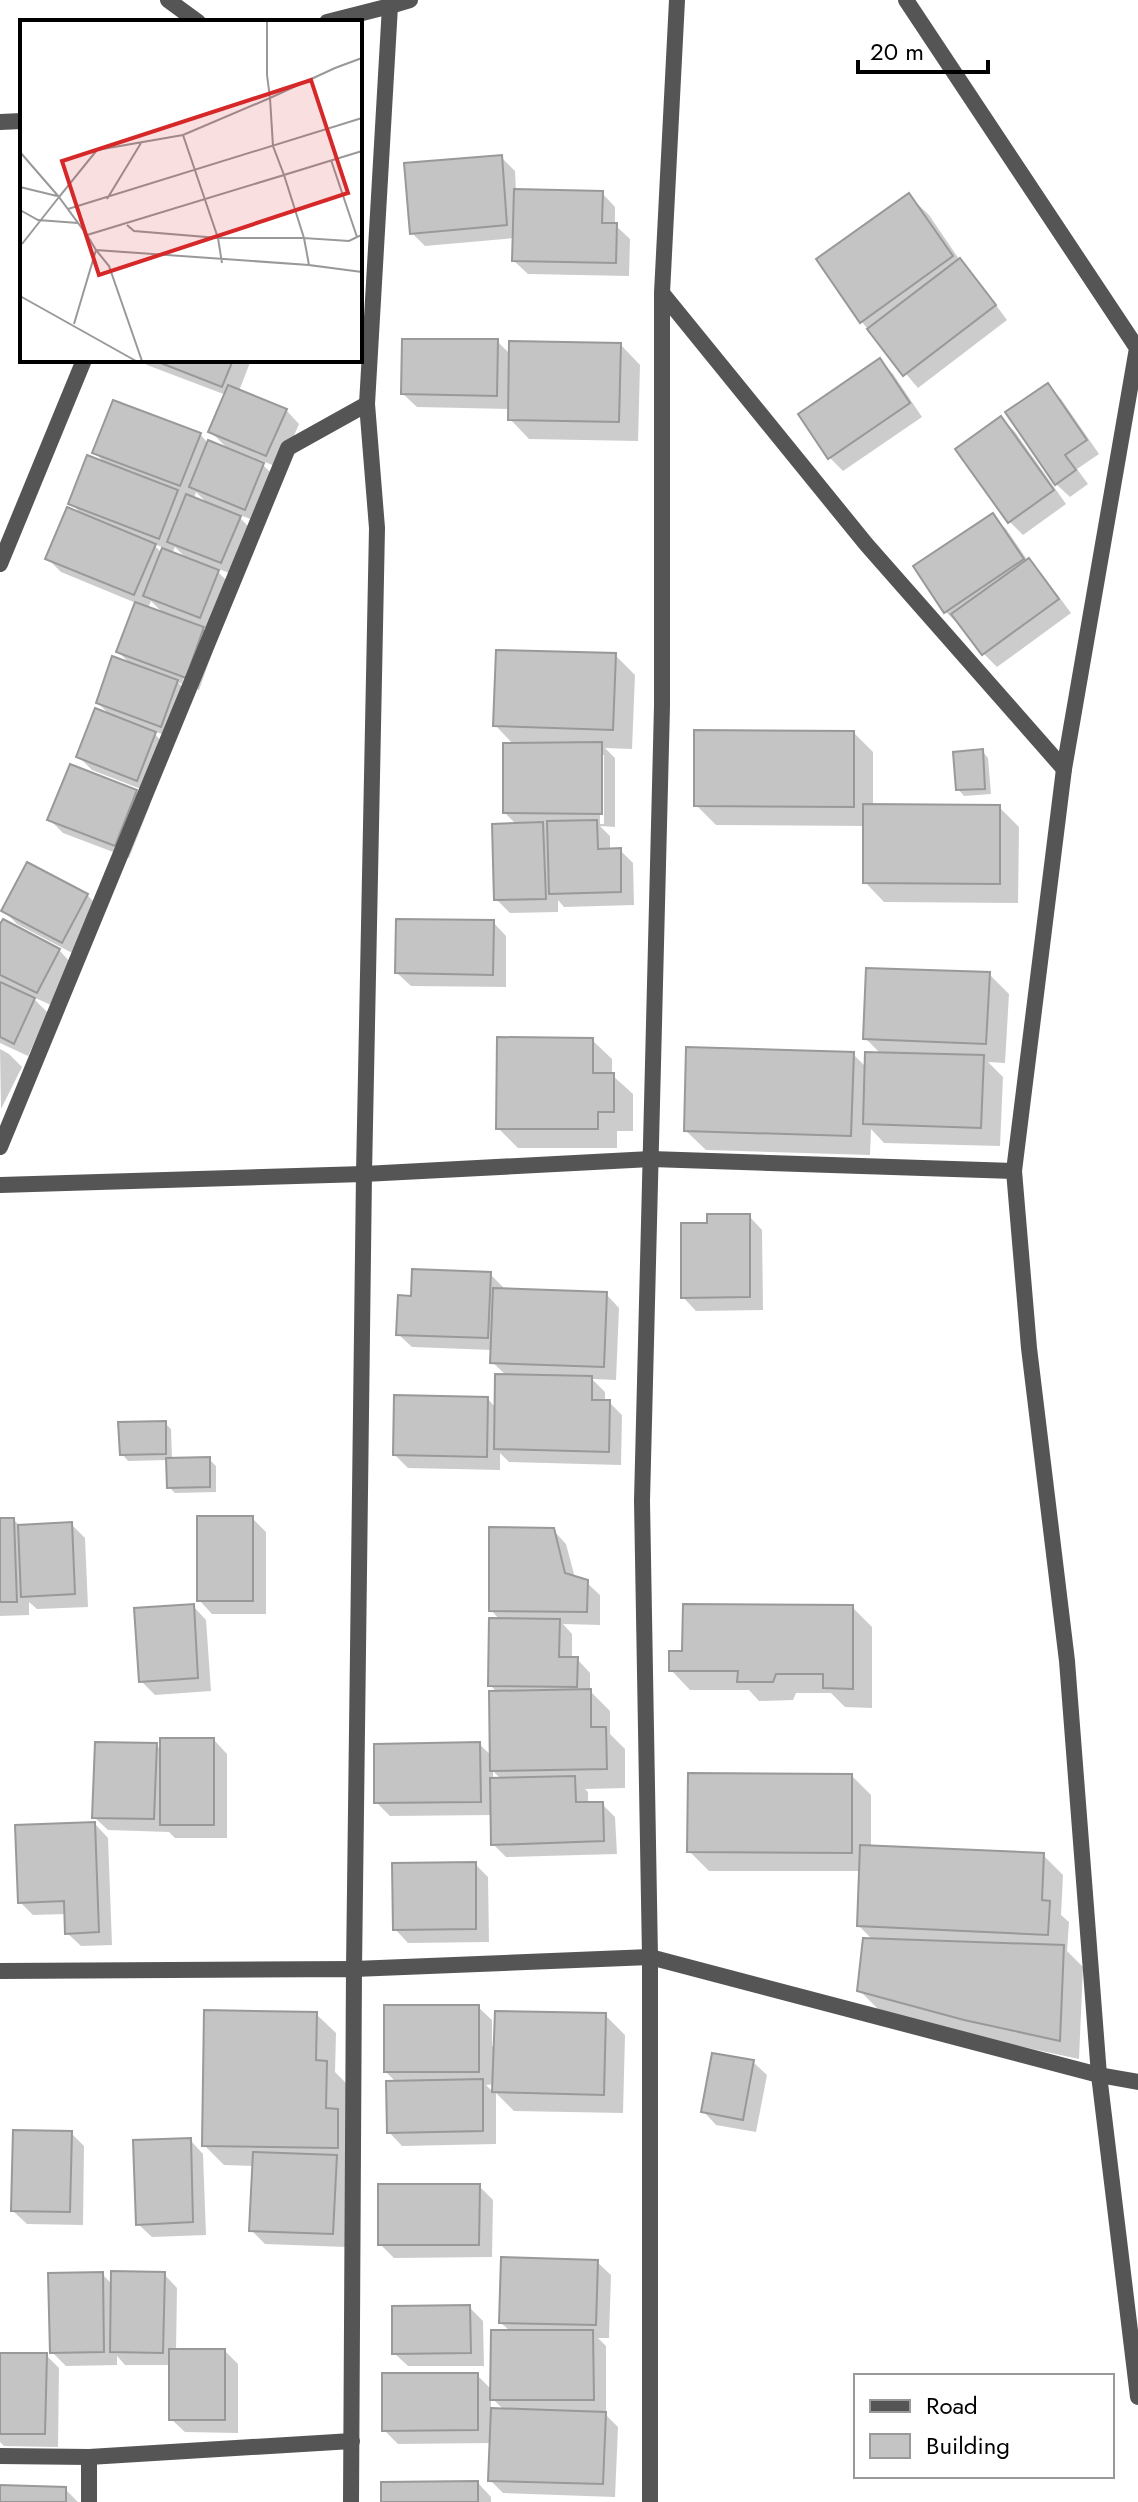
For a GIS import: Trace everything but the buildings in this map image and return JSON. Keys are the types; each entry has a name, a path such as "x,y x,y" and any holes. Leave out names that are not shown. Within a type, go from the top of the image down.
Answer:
{"street":[{"path":"168,0 195,20"},
{"path":"335,20 410,0"},
{"path":"650,2502 650,1957 642,1501 662,706 662,293 677,0"},
{"path":"906,0 1137,348 1064,769 1014,1171 1029,1348 1067,1661 1099,2075 1138,2397"},
{"path":"351,2502 364,1174 377,528 367,404 390,6"},
{"path":"0,122 20,121"},
{"path":"662,293 866,544 1064,769"},
{"path":"0,564 83,362"},
{"path":"0,1147 288,448 367,404"},
{"path":"0,1185 364,1174 651,1159 1014,1171"},
{"path":"0,1971 354,1969 650,1957 1099,2075 1138,2082"},
{"path":"0,2456 89,2457 352,2441"},
{"path":"89,2457 89,2502"}]}
